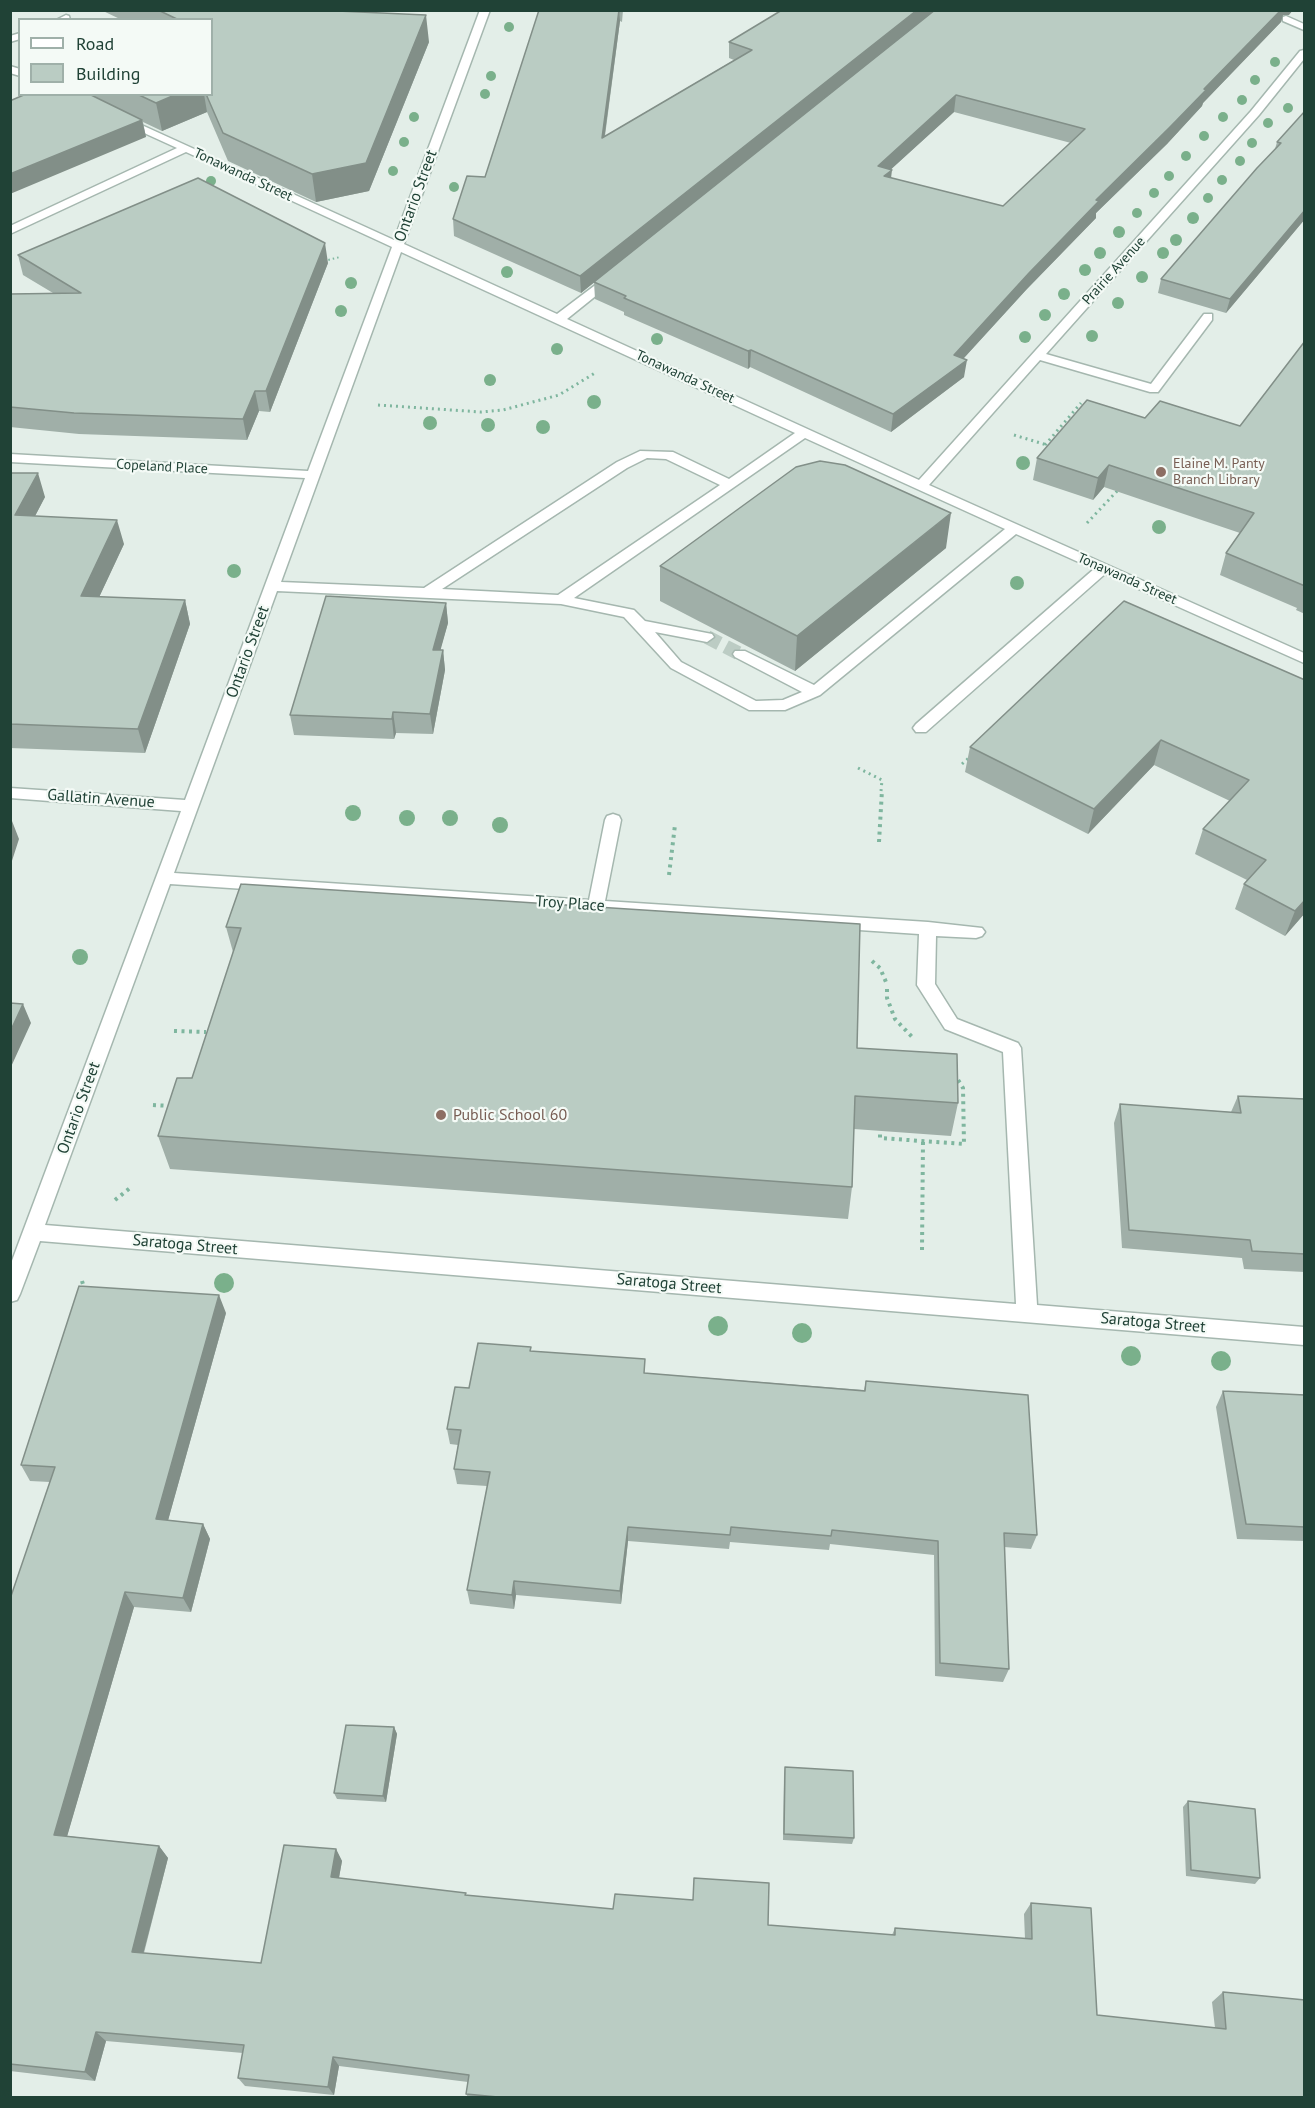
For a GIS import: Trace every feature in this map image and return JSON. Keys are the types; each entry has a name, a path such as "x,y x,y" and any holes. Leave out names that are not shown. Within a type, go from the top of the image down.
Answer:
{"street":[{"name":"Ontario Street","path":"11,1293 484,10"},
{"path":"1286,19 1305,27"},
{"name":"Prairie Avenue","path":"921,486 1255,113 1305,53"},
{"name":"Tonawanda Street","path":"110,114 921,486 1305,658"},
{"path":"10,231 186,148"},
{"path":"559,320 621,271"},
{"path":"1039,356 1154,389 1208,317"},
{"path":"561,600 805,432"},
{"path":"427,593 622,465 645,454 668,455 730,485"},
{"name":"Copeland Place","path":"10,458 314,475"},
{"path":"273,586 561,600 629,613 676,665 754,706 785,705 815,693 1014,528"},
{"path":"921,728 1103,568"},
{"path":"639,625 707,637"},
{"path":"740,654 815,693"},
{"name":"Gallatin Avenue","path":"10,793 191,806"},
{"path":"596,906 613,820"},
{"name":"Troy Place","path":"165,878 976,932"},
{"path":"928,928 926,986 951,1024 1012,1048 1027,1313"},
{"name":"Saratoga Street","path":"34,1232 1305,1336"}],"path":[{"path":"319,262 345,256"},
{"path":"383,405 481,412 503,410 559,395 596,373"},
{"path":"1045,445 1076,409 1085,414"},
{"path":"1012,434 1053,447"},
{"path":"1081,529 1119,489"},
{"path":"962,764 979,749"},
{"path":"858,768 882,780 879,842"},
{"path":"669,877 675,825"},
{"path":"174,1031 206,1032"},
{"path":"153,1105 173,1106"},
{"path":"880,1117 880,1138 964,1144"},
{"path":"922,1250 923,1141"},
{"path":"115,1200 130,1188"},
{"path":"82,1281 86,1293"}],"building":[{"path":"158,10 315,10 426,15 366,163 312,174 223,133 207,96 213,96 213,18 175,18"},
{"path":"539,10 619,10 602,138 752,50 729,42 782,10 917,10 580,276 453,219 467,176 485,177"},
{"path":"935,10 1281,10 1170,127 1096,200 1099,201 954,355 967,360 893,414 751,350 748,351 624,298 626,296 594,282","holes":["956,95 1085,129 1003,206 884,176 892,170 878,166"]},
{"path":"21,96 93,96 142,120 10,174 10,99"},
{"path":"141,96 172,96 156,103"},
{"path":"1305,111 1305,210 1230,299 1161,279 1281,143 1277,142"},
{"path":"198,178 325,243 266,391 255,391 243,419 74,413 10,407 10,294 81,293 18,255"},
{"path":"1305,341 1305,586 1226,553 1254,513 1109,465 1098,478 1037,458 1087,400 1145,418 1160,401 1240,426"},
{"path":"820,461 845,465 951,513 797,636 660,566 796,467"},
{"path":"10,473 38,473 15,515 117,520 81,596 185,600 138,729 10,724"},
{"path":"326,596 446,603 433,650 443,650 430,714 393,712 392,719 290,715"},
{"path":"1124,601 1305,680 1305,900 1295,911 1244,884 1266,860 1203,829 1249,780 1161,740 1094,809 970,747"},
{"path":"241,884 860,924 857,1048 957,1054 958,1103 855,1096 852,1187 158,1136 177,1078 192,1078 241,928 226,927"},
{"path":"10,1003 23,1004 10,1032"},
{"path":"1238,1096 1305,1099 1305,1254 1252,1251 1250,1240 1129,1230 1120,1104 1241,1113"},
{"path":"79,1286 219,1295 156,1519 203,1524 183,1598 125,1592 54,1835 159,1846 132,1952 261,1963 284,1845 336,1849 331,1877 466,1893 465,1895 613,1909 615,1894 693,1900 694,1878 769,1883 768,1925 895,1935 895,1928 1032,1939 1031,1903 1091,1908 1097,2015 1226,2029 1223,1992 1305,2000 1305,2097 498,2097 466,2094 469,2075 333,2057 328,2087 238,2078 244,2045 96,2032 85,2072 10,2064 10,1599 55,1467 21,1465"},
{"path":"478,1343 531,1347 530,1351 645,1359 644,1373 865,1391 866,1381 1028,1395 1037,1535 1004,1533 1009,1669 940,1663 938,1541 832,1530 831,1536 731,1527 730,1535 628,1527 620,1591 514,1581 512,1595 467,1590 490,1472 454,1469 461,1430 447,1429 455,1387 469,1388"},
{"path":"1223,1391 1305,1395 1305,1527 1246,1524"},
{"path":"346,1725 394,1727 383,1796 334,1793"},
{"path":"785,1767 853,1771 854,1838 784,1834"},
{"path":"1188,1801 1255,1809 1260,1878 1191,1870"}],"tunnel":[{"path":"707,637 740,654"}],"place":[{"name":"Elaine M. Panty Branch Library","path":"1161,472"},
{"name":"Public School 60","path":"441,1115"}]}
